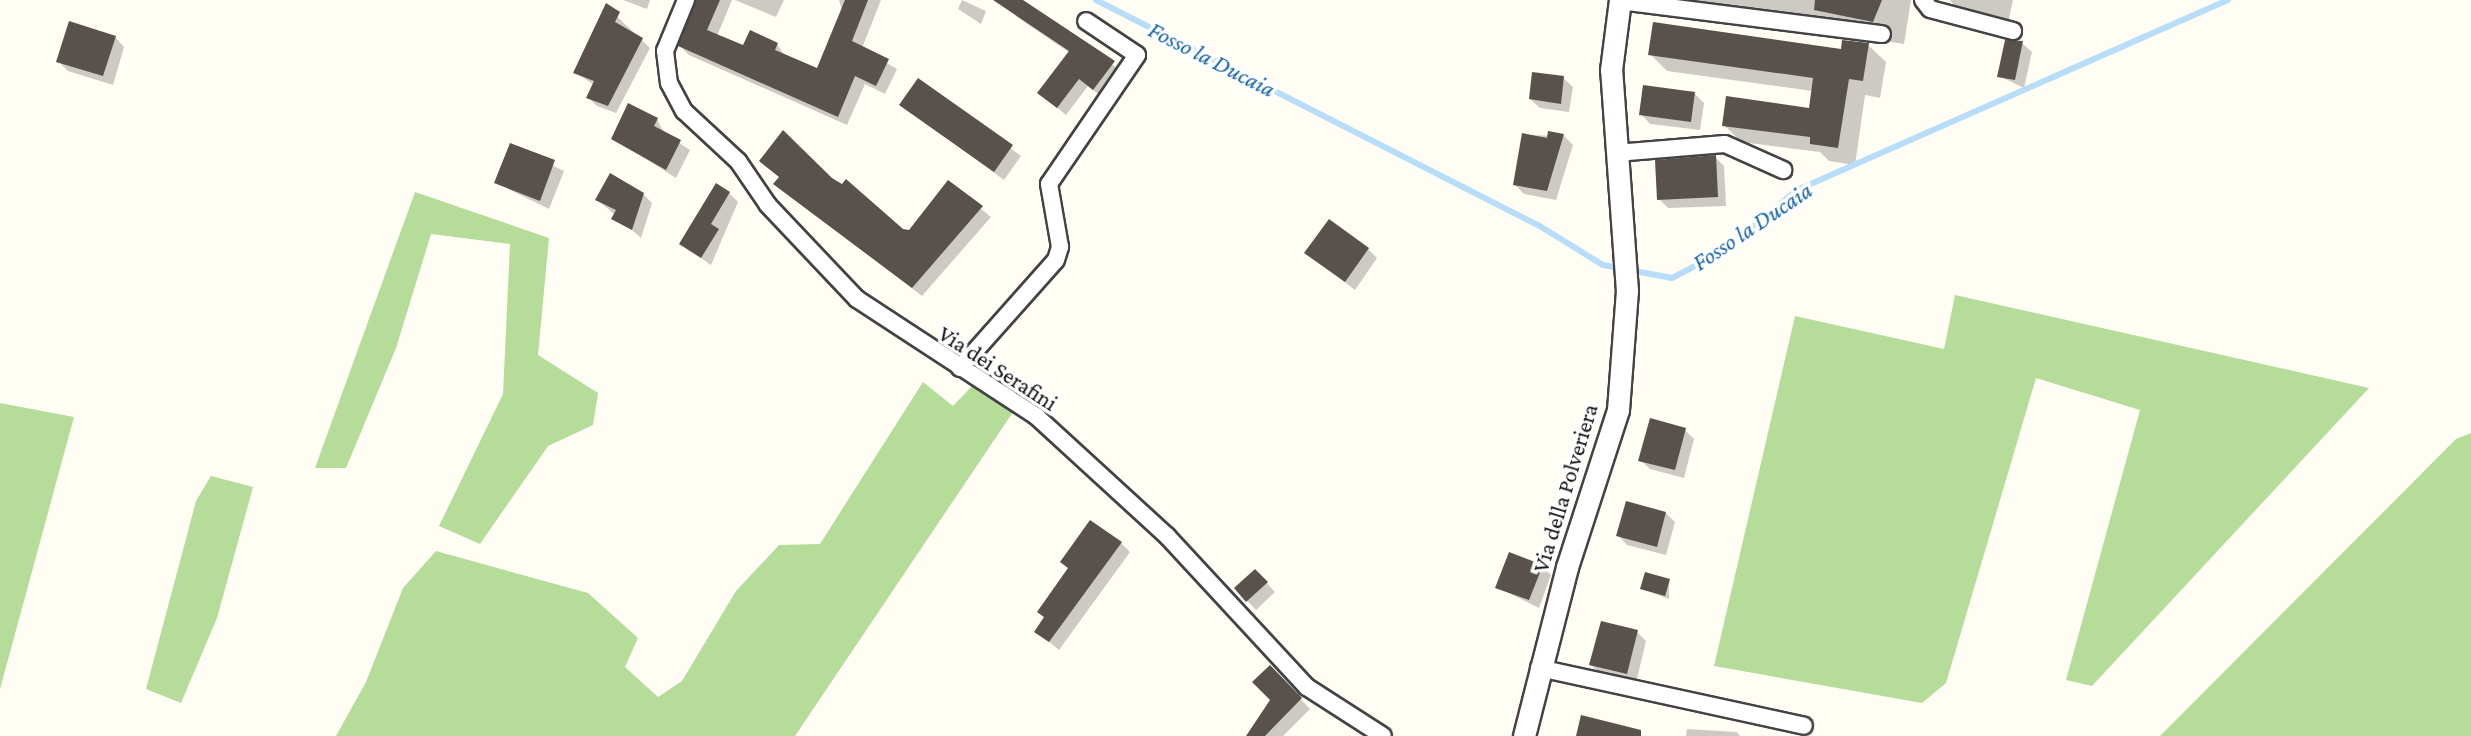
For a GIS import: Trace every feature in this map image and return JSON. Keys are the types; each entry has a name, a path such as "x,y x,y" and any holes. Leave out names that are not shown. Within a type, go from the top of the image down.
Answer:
{"street":[{"name":"Via dei Serafini","path":"686,0 664,69 684,111 738,161 768,205 857,299 1035,416 1205,574 1307,687 1383,736"},
{"path":"1923,0 1930,9 2013,31"},
{"path":"1620,1 1882,34"},
{"name":"Via della Polveriera","path":"1524,736 1539,668 1618,410 1626,285 1611,70 1620,1"},
{"path":"960,368 1056,260 1060,247 1049,184 1137,55 1086,21"},
{"path":"1616,153 1725,144 1783,170"},
{"path":"1539,668 1804,726"}],"green space":[{"path":"415,192 549,238 538,355 598,393 593,425 548,446 480,544 439,526 503,394 510,244 431,234 396,348 346,468 315,468"},
{"path":"1955,295 2369,388 2092,686 2066,680 2140,410 2036,378 1946,683 1922,703 1714,666 1795,316 1944,349"},
{"path":"923,382 953,406 975,383 1015,409 795,736 336,736 366,682 403,588 436,551 588,593 638,638 625,667 658,697 682,681 736,591 779,545 820,544"},
{"path":"0,403 74,417 0,689"},
{"path":"2471,433 2471,736 2160,736 2456,439"},
{"path":"211,476 253,487 217,618 181,703 146,689 196,501"}],"building":[{"path":"696,0 720,0 707,30 743,45 750,30 778,43 775,50 817,68 845,0 868,0 852,41 889,59 876,86 855,76 838,117 678,46"},
{"path":"993,0 1023,0 1115,61 1093,90 1079,79 1057,108 1037,93 1069,51"},
{"path":"1815,0 1882,0 1873,22 1814,10"},
{"path":"606,3 620,12 615,22 643,38 608,106 586,98 594,81 573,73"},
{"path":"69,21 116,36 103,76 56,62"},
{"path":"1653,22 1841,49 1842,40 1869,43 1863,81 1849,79 1838,148 1810,144 1810,137 1722,126 1726,96 1809,108 1813,78 1648,55"},
{"path":"2005,40 2023,41 2015,80 1997,77"},
{"path":"1532,72 1564,76 1561,104 1529,99"},
{"path":"918,78 1013,145 994,172 899,105"},
{"path":"1643,85 1695,92 1691,122 1639,115"},
{"path":"628,103 658,118 654,126 681,140 666,170 611,139"},
{"path":"783,130 832,178 842,184 846,179 903,229 909,230 948,180 983,206 912,288 773,184 779,177 759,161"},
{"path":"1548,131 1564,134 1547,191 1513,185 1522,133 1547,138"},
{"path":"510,143 555,160 540,201 494,183"},
{"path":"1716,155 1718,197 1657,200 1655,160"},
{"path":"610,173 644,193 632,230 611,219 616,210 595,200"},
{"path":"716,183 730,192 711,224 719,229 701,258 679,244"},
{"path":"1329,219 1369,248 1345,282 1304,253"},
{"path":"1650,418 1686,428 1675,470 1638,461"},
{"path":"1626,501 1666,512 1657,547 1616,536"},
{"path":"1090,520 1122,542 1049,642 1034,632 1044,617 1037,612 1068,568 1060,562"},
{"path":"1509,552 1543,565 1529,600 1495,588"},
{"path":"1255,569 1268,582 1246,602 1234,588"},
{"path":"1645,572 1670,579 1665,596 1640,589"},
{"path":"1601,621 1638,630 1627,674 1589,665"},
{"path":"1270,665 1302,698 1265,736 1246,736 1270,700 1252,682"},
{"path":"1581,715 1641,730 1641,736 1576,736"}],"waterway":[{"name":"Fosso la Ducaia","path":"1096,0 1538,225 1603,265 1672,278 1722,252 1797,190 2228,0"}]}
